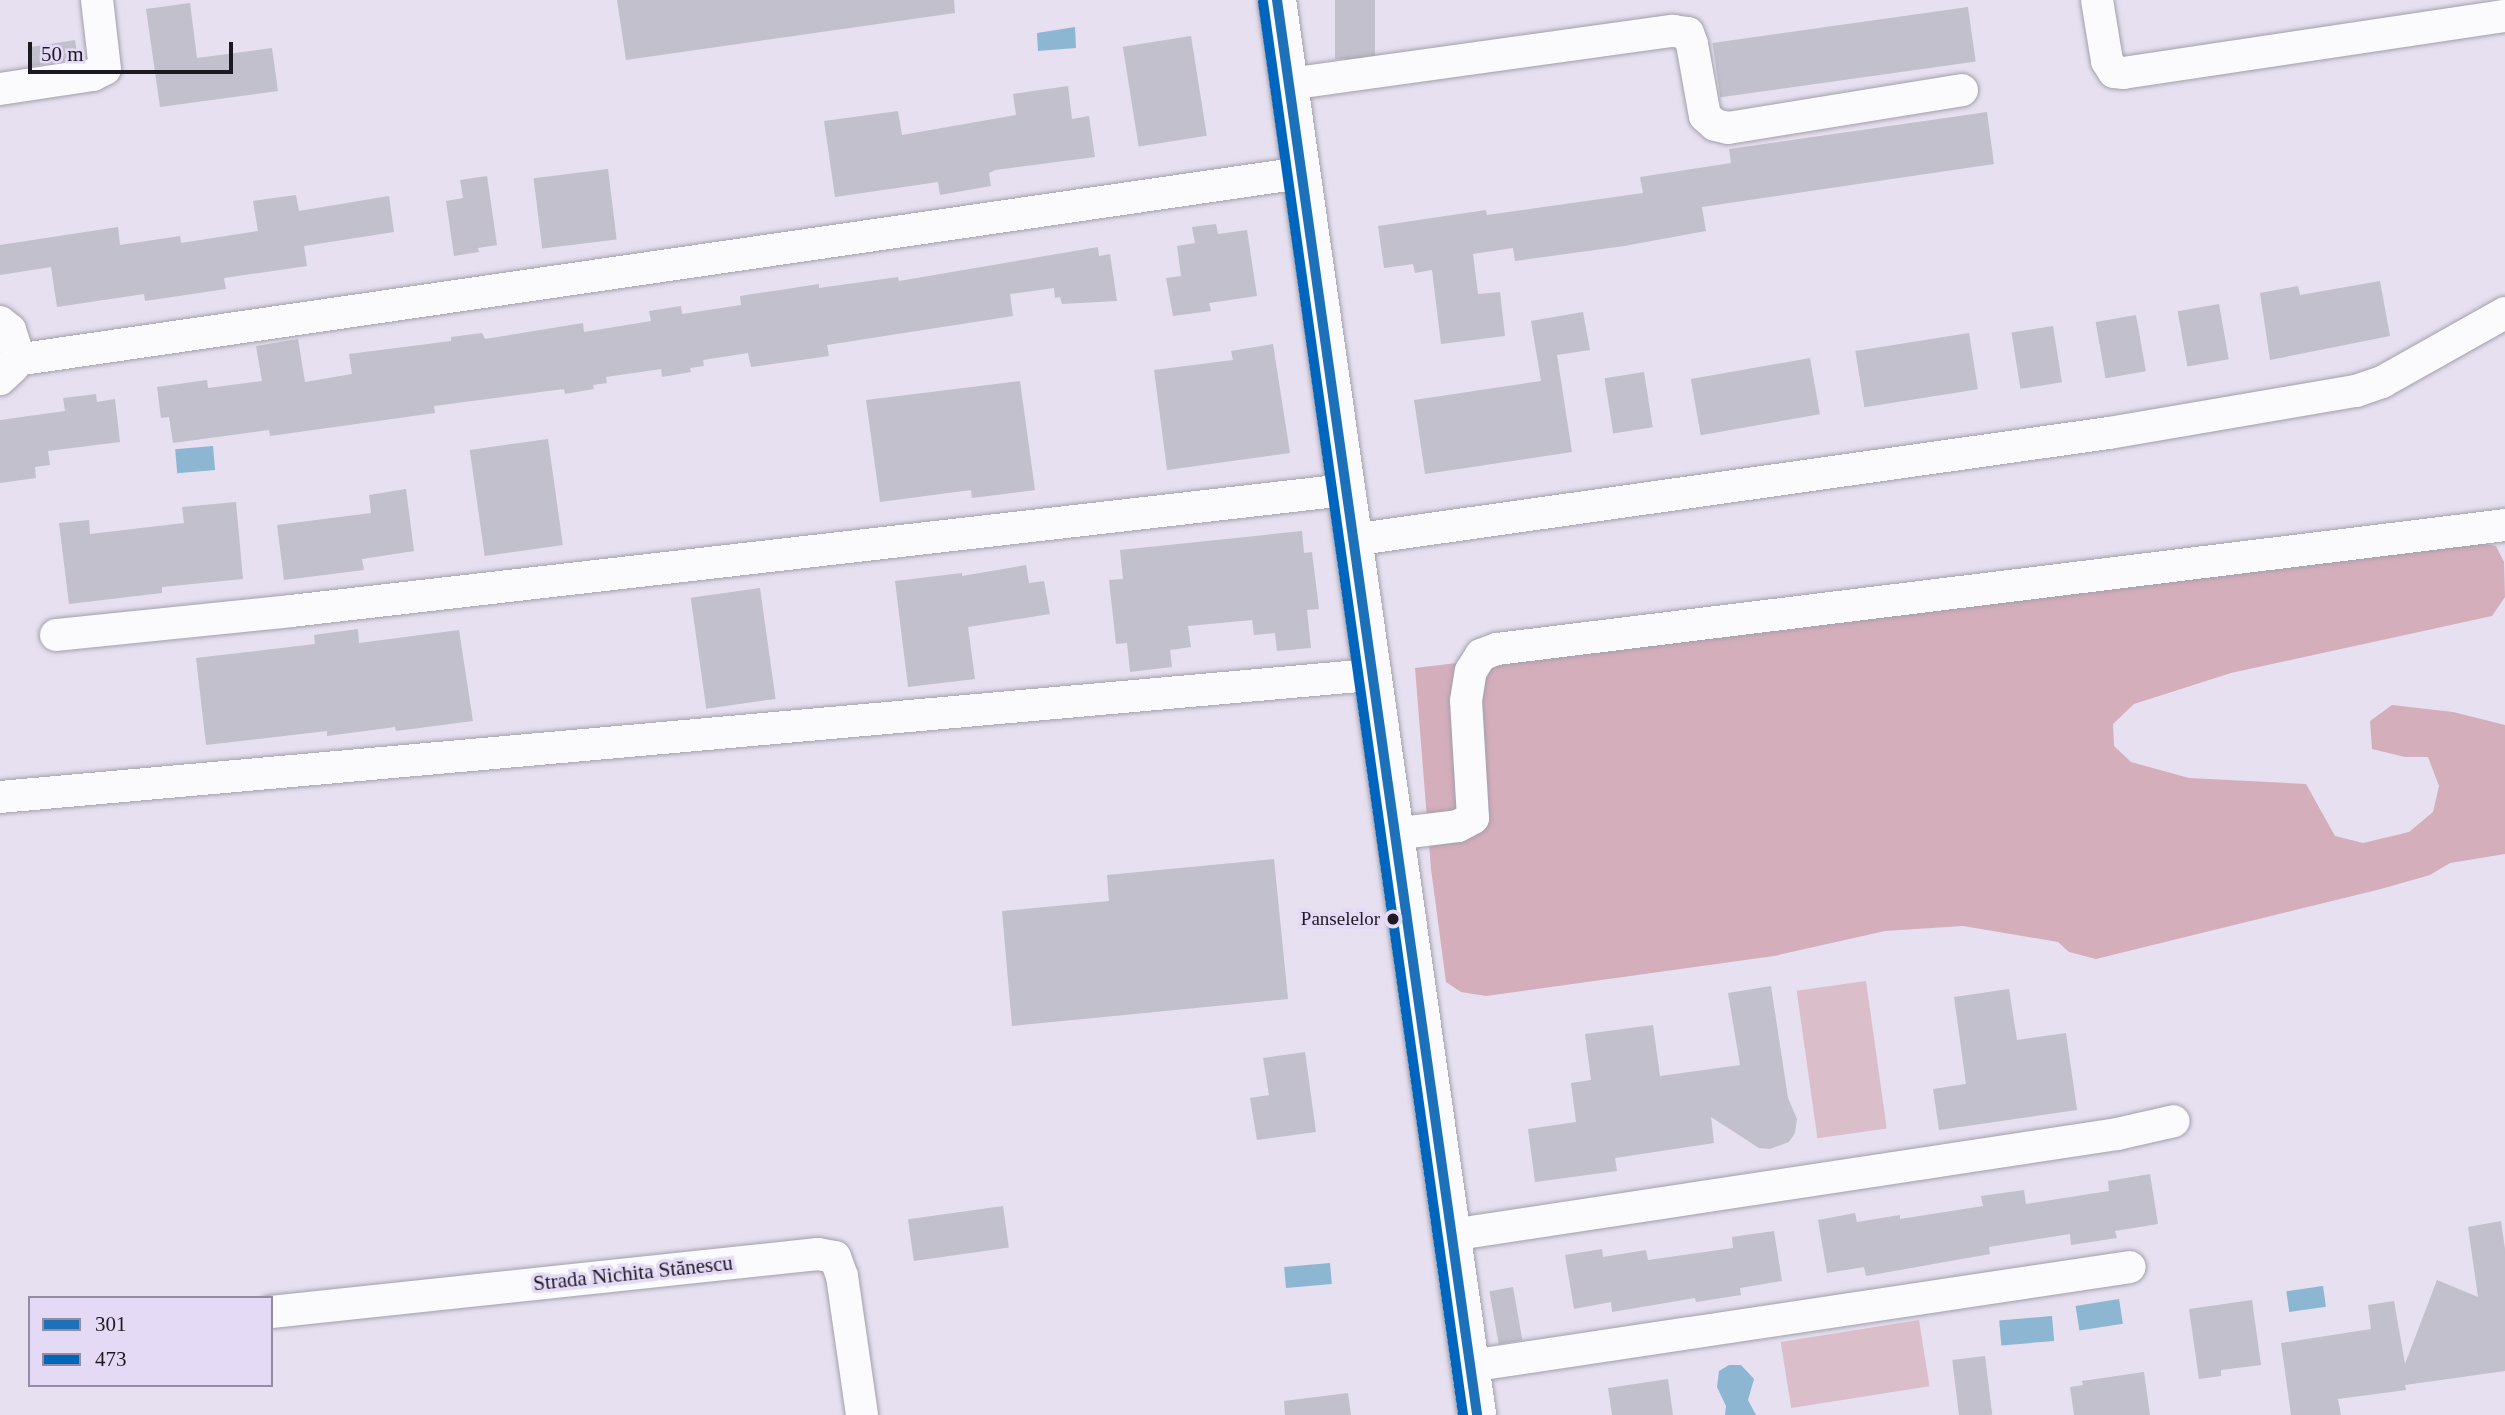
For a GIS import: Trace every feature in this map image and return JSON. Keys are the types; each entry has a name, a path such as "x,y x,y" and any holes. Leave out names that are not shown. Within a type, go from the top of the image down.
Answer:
{"street":[{"path":"0,89 93,75 104,69 105,54 97,0"},
{"path":"1278,0 1393,834 1477,1415"},
{"path":"2097,0 2107,61 2114,72 2123,74 2505,16"},
{"path":"1289,84 1673,31 1688,33 1705,116 1715,125 1728,128 1962,90"},
{"path":"0,322 15,340 8,369 1301,173"},
{"path":"1352,540 2109,433 2356,391 2382,382 2505,313"},
{"path":"56,635 291,611 1345,491"},
{"path":"1393,834 1458,826 1473,818 1466,701 1471,671 1481,655 1497,649 2505,525"},
{"path":"0,797 1371,675"},
{"path":"1451,1235 2117,1133 2174,1121"},
{"name":"Strada Nichita Stănescu","path":"273,1311 818,1254 835,1257 842,1276 862,1415"},
{"path":"1470,1366 2130,1267"}],"shaded area":[{"path":"2475,542 2496,546 2504,562 2505,597 2492,616 2231,673 2134,704 2113,724 2114,746 2131,762 2189,778 2306,784 2335,836 2363,843 2409,832 2433,812 2439,786 2428,757 2405,757 2372,749 2370,721 2392,705 2453,712 2505,725 2505,854 2450,863 2430,875 2381,889 2096,959 2069,952 2058,942 1963,926 1885,931 1774,956 1486,996 1461,992 1446,982 1431,869 1415,668"},
{"path":"1866,981 1887,1129 1817,1138 1797,991"},
{"path":"1919,1320 1929,1386 1791,1408 1781,1342"}],"water":[{"path":"1075,27 1076,48 1038,51 1037,33"},
{"path":"213,446 215,470 177,473 175,449"},
{"path":"1330,1263 1332,1284 1286,1288 1284,1267"},
{"path":"2323,1286 2326,1307 2289,1312 2286,1291"},
{"path":"2119,1299 2123,1324 2079,1331 2076,1306"},
{"path":"2052,1316 2054,1341 2001,1346 1999,1321"},
{"path":"1729,1365 1741,1365 1754,1379 1748,1400 1756,1415 1725,1415 1726,1406 1717,1387 1719,1371"}],"building":[{"path":"617,0 954,0 955,13 626,60"},
{"path":"1335,0 1375,0 1375,59 1335,59"},
{"path":"190,3 197,58 272,48 278,91 160,107 146,9"},
{"path":"1968,7 1976,61 1720,97 1713,43"},
{"path":"1191,36 1207,136 1139,147 1123,47"},
{"path":"75,40 78,59 31,66 28,48"},
{"path":"1068,86 1072,119 1089,116 1095,157 995,170 989,173 991,186 940,195 938,182 835,197 824,121 898,111 902,135 1016,115 1013,94"},
{"path":"1987,112 1994,164 1702,207 1706,231 1624,246 1515,261 1513,248 1473,254 1478,294 1500,292 1505,336 1441,344 1432,270 1415,273 1413,264 1384,268 1378,226 1486,210 1487,215 1643,193 1640,177 1731,163 1729,149"},
{"path":"608,169 617,239 542,249 534,178"},
{"path":"487,176 497,245 478,248 479,252 454,256 446,201 463,198 460,180"},
{"path":"296,195 299,211 389,196 394,232 304,246 307,266 224,278 226,289 145,301 144,294 57,307 51,267 0,275 0,245 118,227 120,245 180,236 181,243 258,231 253,201"},
{"path":"1216,224 1218,234 1247,230 1257,296 1209,303 1211,311 1173,316 1166,278 1181,276 1177,246 1195,243 1192,227"},
{"path":"1098,247 1099,256 1110,254 1117,301 1062,304 1060,297 1055,298 1054,288 1010,294 1013,316 827,345 829,356 751,367 748,353 703,360 704,366 690,368 691,372 662,377 661,369 606,377 607,383 593,385 594,389 565,394 564,389 434,406 435,413 270,436 269,430 173,443 169,417 161,418 157,387 207,380 208,388 262,381 256,346 298,339 305,382 352,374 349,354 451,341 451,337 482,333 485,339 583,323 584,332 651,321 649,311 681,306 682,314 741,305 740,296 819,284 819,288 898,277 899,281"},
{"path":"2380,281 2390,336 2270,360 2260,293 2298,286 2300,295"},
{"path":"2219,304 2229,359 2187,366 2178,311"},
{"path":"1583,312 1590,350 1557,355 1572,452 1425,474 1414,400 1541,381 1531,321"},
{"path":"2136,315 2146,371 2106,378 2096,322"},
{"path":"2053,326 2062,382 2020,389 2012,333"},
{"path":"1969,333 1978,389 1864,407 1855,351"},
{"path":"1273,344 1290,453 1167,470 1154,370 1233,360 1231,351"},
{"path":"1810,358 1820,414 1701,435 1691,379"},
{"path":"1644,372 1653,427 1613,434 1604,378"},
{"path":"1020,381 1035,490 972,498 971,490 880,502 866,400"},
{"path":"96,394 97,402 115,399 120,442 48,451 50,465 35,467 36,478 0,483 0,420 65,411 63,398"},
{"path":"548,439 563,545 485,556 470,450"},
{"path":"406,489 414,551 362,559 364,570 284,580 277,525 371,513 369,495"},
{"path":"236,502 243,579 162,587 162,593 69,604 59,523 89,520 90,534 184,523 182,507"},
{"path":"1302,531 1304,553 1312,552 1319,609 1307,610 1311,648 1277,651 1275,633 1254,635 1252,620 1188,626 1191,647 1170,650 1172,667 1130,672 1127,643 1116,644 1109,580 1123,579 1120,550"},
{"path":"1026,565 1029,583 1044,581 1050,614 968,627 975,679 908,687 895,581 962,573 962,576"},
{"path":"760,588 776,699 706,709 691,598"},
{"path":"358,629 359,643 459,630 473,721 327,736 327,731 206,745 196,658 315,644 314,635"},
{"path":"1274,859 1288,999 1012,1026 1002,911 1109,901 1107,875"},
{"path":"1771,986 1788,1098 1797,1119 1795,1133 1789,1142 1770,1149 1759,1148 1711,1117 1714,1143 1615,1158 1617,1171 1535,1182 1528,1129 1576,1122 1571,1083 1591,1080 1585,1034 1653,1025 1660,1076 1740,1065 1728,993"},
{"path":"2009,989 2017,1040 2066,1033 2077,1110 1939,1130 1933,1089 1966,1084 1954,997"},
{"path":"1305,1052 1316,1132 1257,1140 1250,1098 1269,1095 1263,1058"},
{"path":"2150,1174 2158,1224 2115,1231 2117,1238 2071,1245 2070,1234 1989,1247 1990,1254 1866,1276 1864,1267 1827,1273 1818,1220 1855,1213 1857,1222 1900,1215 1900,1219 1983,1206 1981,1196 2024,1190 2026,1204 2109,1191 2108,1181"},
{"path":"1003,1206 1009,1248 914,1261 908,1219"},
{"path":"2501,1221 2505,1249 2505,1371 2405,1385 2406,1390 2338,1399 2341,1415 2291,1415 2281,1343 2371,1329 2368,1305 2394,1301 2405,1364 2437,1280 2478,1297 2468,1227"},
{"path":"1774,1231 1782,1281 1740,1288 1741,1295 1696,1302 1695,1298 1612,1312 1611,1302 1574,1309 1565,1255 1602,1249 1603,1257 1646,1250 1648,1260 1733,1248 1732,1237"},
{"path":"1513,1287 1522,1340 1499,1344 1489,1291"},
{"path":"2252,1300 2261,1365 2221,1370 2221,1376 2199,1379 2189,1309"},
{"path":"1985,1356 1992,1415 1959,1415 1952,1360"},
{"path":"2144,1372 2150,1415 2074,1415 2070,1387 2083,1385 2082,1381"},
{"path":"1668,1379 1673,1415 1612,1415 1608,1388"},
{"path":"1348,1393 1351,1415 1285,1415 1284,1401"}],"transit line":[{"name":"301","path":"1277,0 1477,1415"},
{"name":"473","path":"1263,2 1463,1415"}],"place":[{"name":"Panselelor","path":"1393,919"}]}
